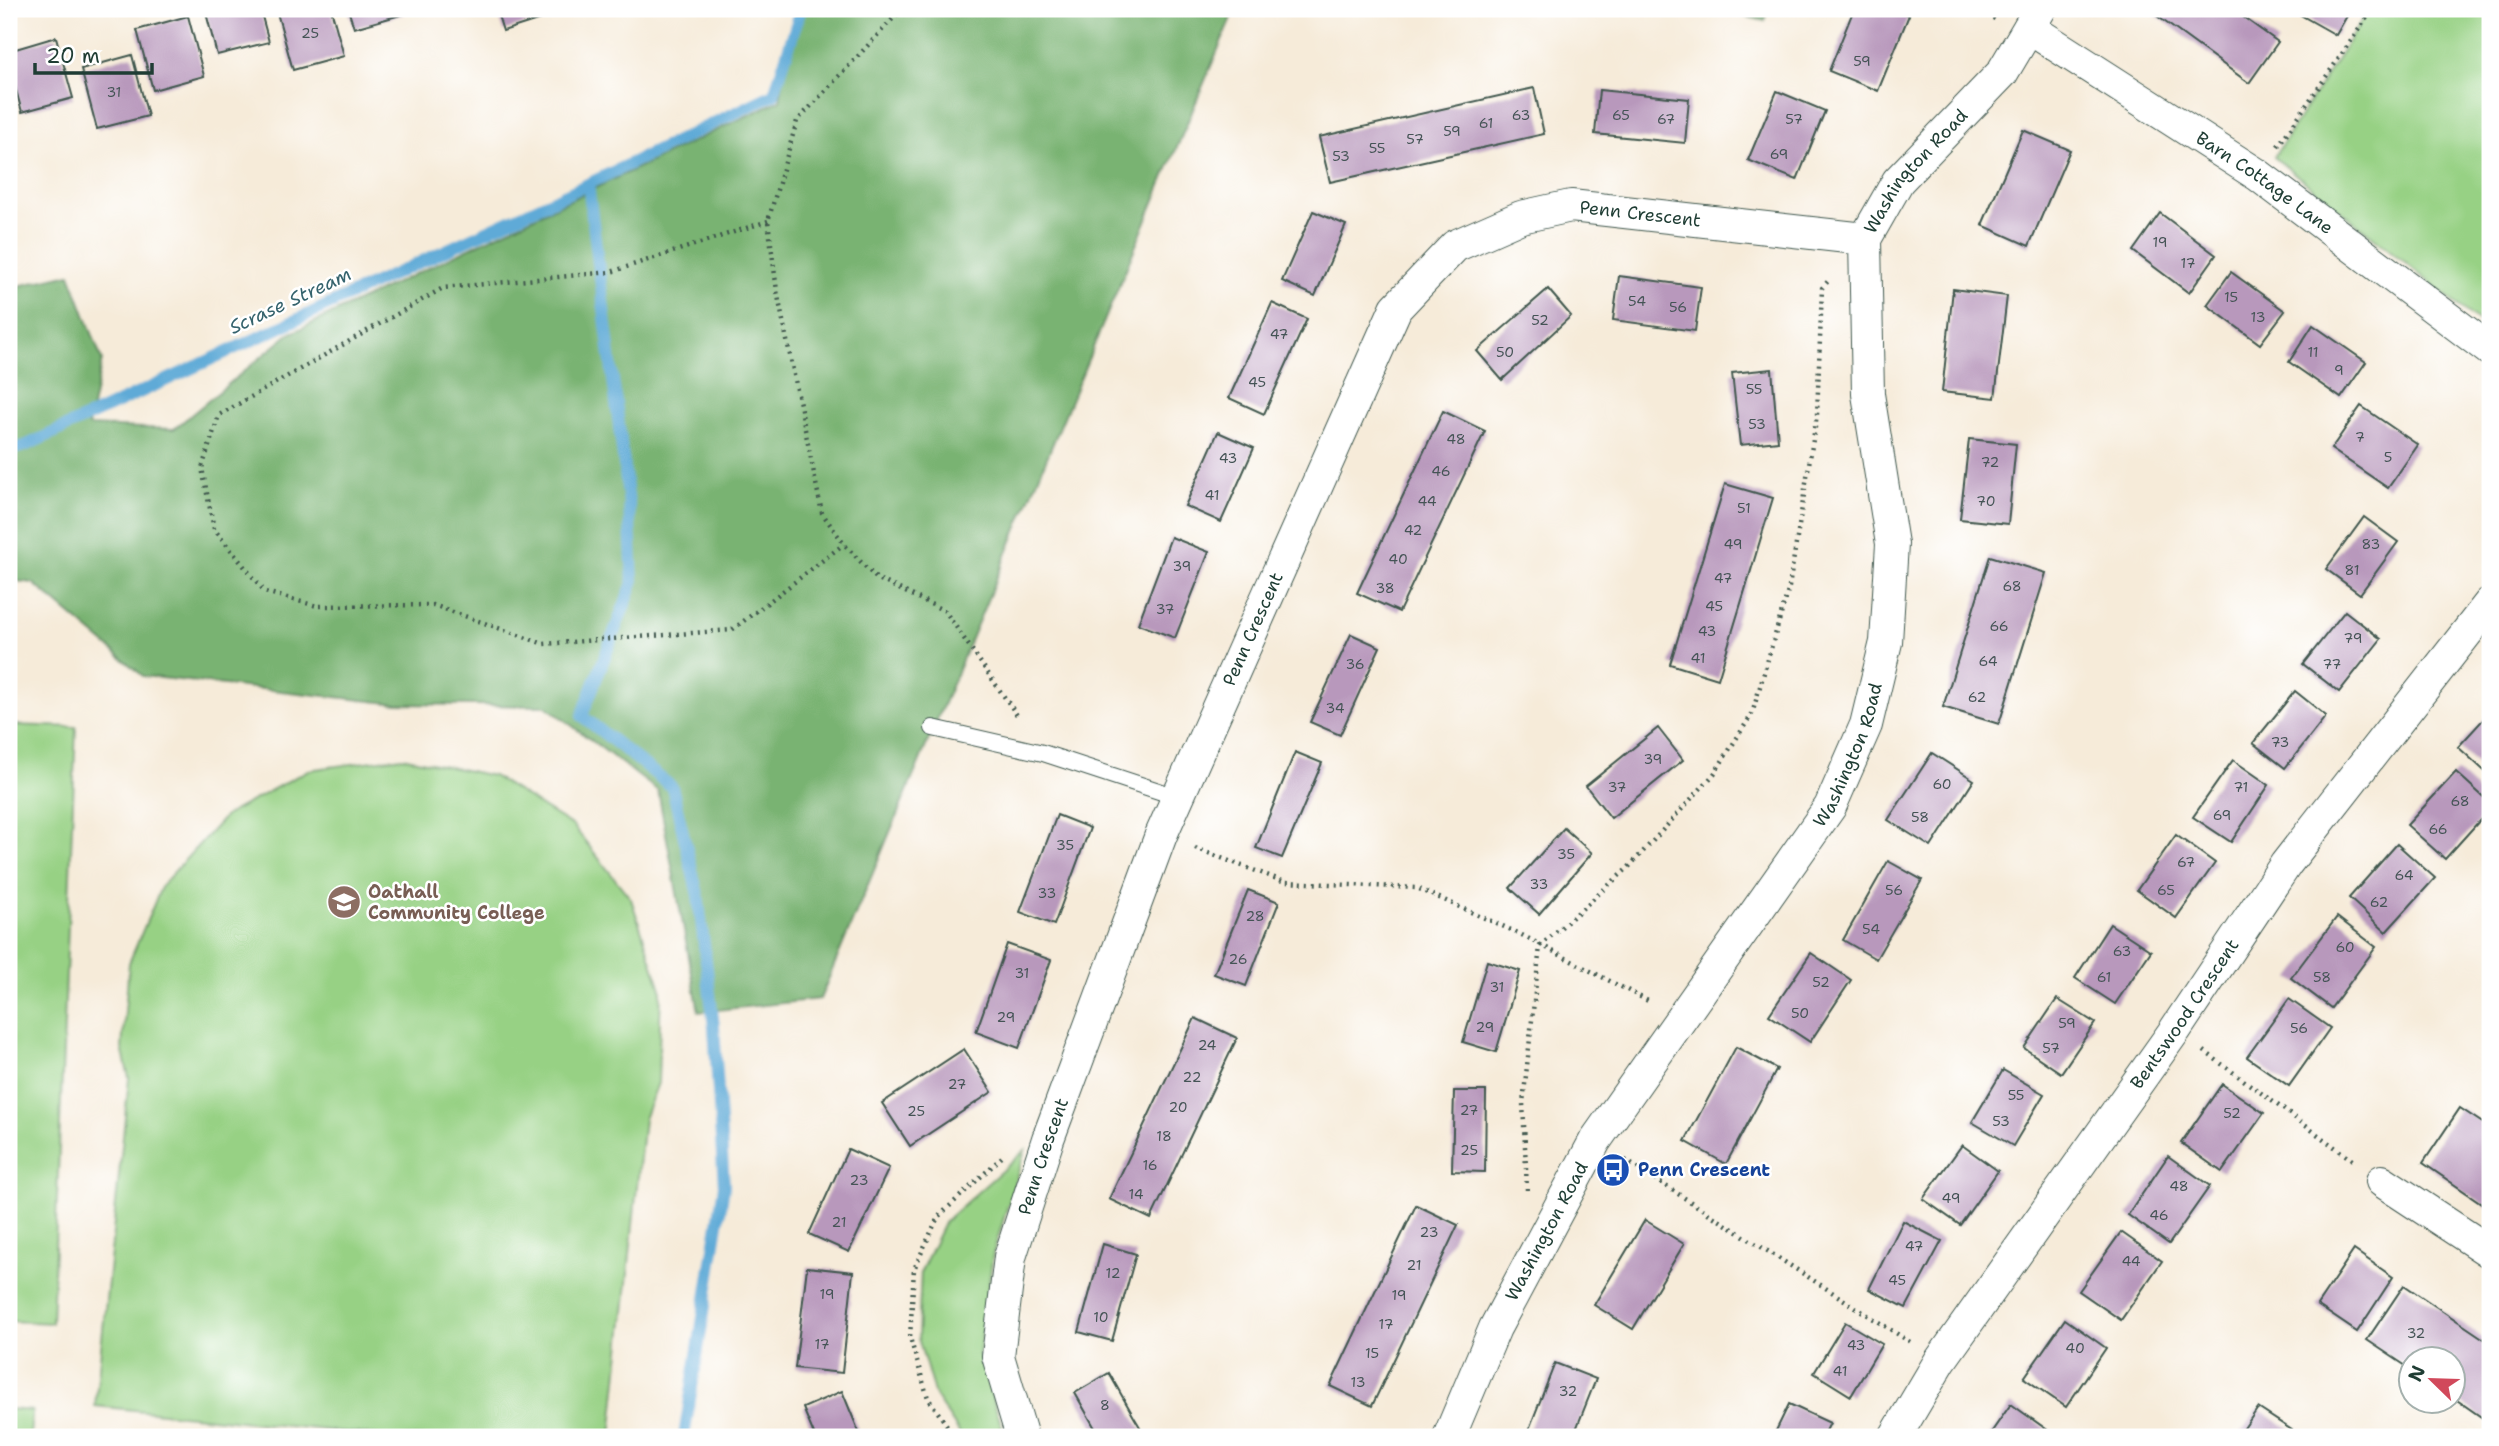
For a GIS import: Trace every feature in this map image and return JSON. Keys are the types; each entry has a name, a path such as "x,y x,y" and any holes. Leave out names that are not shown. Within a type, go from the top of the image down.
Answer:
{"street":[{"name":"Barn Cottage Lane","path":"2034,18 2258,175 2490,350"},
{"name":"Washington Road","path":"1449,1437 1495,1328 1595,1141 1684,1019 1830,807 1866,725 1886,642 1892,544 1868,394 1865,239 1898,181 2002,73 2034,18"},
{"name":"Penn Crescent","path":"1022,1437 998,1356 1010,1257 1048,1139 1161,835 1396,308 1455,246 1521,217 1570,206 1865,239"},
{"name":"Bentswood Crescent","path":"1895,1437 1940,1361 2175,1030 2286,864 2490,603"},
{"path":"2382,1181 2490,1252"}],"lane":[{"path":"933,728 1043,753 1177,797"}],"path":[{"path":"902,9 797,121 768,221 777,291 822,513 844,544 876,578 945,611 1043,753"},
{"path":"2258,175 2373,9"},
{"path":"768,221 611,272 443,288 219,415 202,468 214,529 265,592 317,606 433,605 544,644 732,630 844,544"},
{"path":"1528,1195 1523,1103 1540,946 1628,868 1705,784 1752,714 1788,587 1815,428 1822,288 1865,239"},
{"path":"1161,835 1285,882 1417,888 1540,946 1684,1019"},
{"path":"2175,1030 2382,1181"},
{"path":"955,1437 928,1398 910,1338 914,1269 938,1217 1026,1133 1048,1139"},
{"path":"1595,1141 1940,1361"}],"green space":[{"path":"795,9 1235,9 820,999 699,1012 658,791 546,706 398,704 143,676 33,583 9,580 9,288 70,274 102,360 88,426 174,429 289,334 780,100"},
{"path":"1714,9 1767,9 1765,21"},
{"path":"2369,9 2490,9 2490,331 2274,157"},
{"path":"9,725 76,727 52,1323 9,1321"},
{"name":"Oathall Community College","path":"402,757 493,776 573,826 631,899 661,989 658,1083 644,1119 611,1437 395,1437 95,1406 129,1078 122,1048 129,963 162,885 226,815 308,770"},
{"path":"1025,1150 993,1254 979,1355 1005,1437 962,1437 935,1396 918,1338 921,1271 945,1221"},
{"path":"9,1409 32,1411 30,1437 9,1437"}],"building":[{"path":"205,9 260,9 269,42 217,55"},
{"path":"276,9 331,9 344,56 293,70"},
{"path":"348,9 403,9 404,14 354,28"},
{"path":"496,9 572,9 503,31"},
{"path":"1854,9 1895,9 1909,15 1878,91 1829,71"},
{"path":"2232,9 2278,42 2249,83 2150,11"},
{"path":"2290,9 2351,9 2336,35"},
{"path":"188,16 204,76 153,90 137,30"},
{"path":"56,37 73,98 22,112 9,64 9,51"},
{"path":"132,55 148,116 97,129 81,69"},
{"path":"1534,88 1544,134 1330,182 1319,137"},
{"path":"1599,90 1689,99 1685,143 1595,134"},
{"path":"1777,91 1825,111 1797,180 1748,160"},
{"path":"2023,130 2070,150 2029,246 1982,225"},
{"path":"1313,211 1346,225 1315,296 1282,281"},
{"path":"2160,213 2216,255 2189,293 2133,251"},
{"path":"2231,272 2285,311 2260,344 2207,305"},
{"path":"1619,276 1701,287 1695,331 1613,320"},
{"path":"1548,289 1571,316 1502,380 1477,351"},
{"path":"1953,289 2007,296 1995,398 1942,392"},
{"path":"1272,303 1307,319 1264,414 1229,398"},
{"path":"2313,325 2366,362 2341,398 2289,362"},
{"path":"1772,369 1778,441 1740,445 1732,373"},
{"path":"2361,406 2418,445 2388,488 2331,449"},
{"path":"1443,411 1485,431 1399,612 1357,593"},
{"path":"1218,432 1254,448 1221,522 1185,506"},
{"path":"1969,439 2016,444 2008,524 1960,519"},
{"path":"1725,484 1773,498 1718,679 1670,664"},
{"path":"2364,517 2398,542 2360,594 2326,569"},
{"path":"1171,537 1209,552 1175,638 1138,624"},
{"path":"1990,556 2046,573 1999,724 1943,707"},
{"path":"2345,611 2381,639 2339,692 2303,664"},
{"path":"1351,634 1380,647 1340,735 1310,722"},
{"path":"2295,691 2326,716 2285,768 2253,743"},
{"path":"2490,712 2490,776 2458,747"},
{"path":"1658,728 1683,760 1611,818 1586,786"},
{"path":"1295,752 1322,763 1282,858 1256,848"},
{"path":"1932,753 1974,780 1931,847 1888,820"},
{"path":"2233,760 2269,785 2231,842 2193,817"},
{"path":"2456,772 2490,803 2490,809 2445,859 2407,825"},
{"path":"1057,815 1090,828 1054,925 1020,912"},
{"path":"1564,828 1592,853 1539,914 1510,888"},
{"path":"2176,835 2215,863 2176,918 2137,890"},
{"path":"2397,844 2435,878 2386,932 2349,898"},
{"path":"1888,861 1922,880 1876,959 1843,940"},
{"path":"1248,890 1279,902 1246,986 1214,974"},
{"path":"2337,917 2376,947 2331,1008 2291,978"},
{"path":"2110,924 2151,951 2115,1004 2075,978"},
{"path":"1007,944 1051,960 1019,1048 976,1032"},
{"path":"1811,953 1851,980 1810,1042 1769,1015"},
{"path":"1487,961 1520,971 1496,1052 1463,1042"},
{"path":"2057,999 2095,1023 2061,1073 2024,1048"},
{"path":"2289,999 2330,1028 2289,1086 2247,1057"},
{"path":"1195,1018 1237,1038 1151,1219 1109,1199"},
{"path":"1736,1047 1777,1069 1726,1164 1685,1141"},
{"path":"964,1049 992,1092 910,1146 882,1103"},
{"path":"2003,1070 2044,1094 2013,1146 1972,1122"},
{"path":"2222,1084 2264,1113 2222,1172 2181,1143"},
{"path":"1454,1091 1486,1091 1485,1172 1452,1171"},
{"path":"2460,1108 2490,1128 2490,1209 2423,1163"},
{"path":"1962,1145 1998,1171 1960,1225 1923,1199"},
{"path":"848,1149 889,1168 849,1252 809,1234"},
{"path":"2168,1156 2210,1186 2169,1244 2128,1215"},
{"path":"1416,1205 1458,1225 1372,1406 1330,1386"},
{"path":"1645,1220 1684,1244 1633,1329 1594,1305"},
{"path":"1903,1221 1942,1241 1906,1308 1869,1289"},
{"path":"2121,1232 2162,1261 2121,1320 2079,1291"},
{"path":"1103,1244 1136,1254 1112,1341 1079,1332"},
{"path":"2354,1250 2393,1277 2357,1332 2317,1305"},
{"path":"807,1267 853,1272 842,1373 795,1368"},
{"path":"2404,1285 2490,1343 2490,1416 2487,1421 2468,1408 2468,1344 2398,1344 2398,1361 2367,1340"},
{"path":"2065,1319 2106,1348 2066,1407 2024,1378"},
{"path":"1845,1322 1882,1344 1851,1396 1814,1373"},
{"path":"1555,1363 1596,1379 1573,1437 1526,1437"},
{"path":"1109,1373 1146,1437 1100,1437 1075,1393"},
{"path":"842,1391 861,1437 815,1437 803,1408"},
{"path":"1789,1404 1830,1423 1823,1437 1773,1437"},
{"path":"2011,1404 2053,1434 2050,1437 1988,1437"},
{"path":"2258,1408 2298,1434 2302,1437 2238,1437"}],"waterway":[{"name":"Scrase Stream","path":"9,450 25,446 588,184 774,94 801,9"},
{"path":"588,184 629,504 633,583 582,716 672,787 698,895 714,1027 724,1186 684,1437"}],"place":[{"name":"Oathall Community College","path":"344,902"},
{"name":"Penn Crescent","path":"1613,1170"}]}
